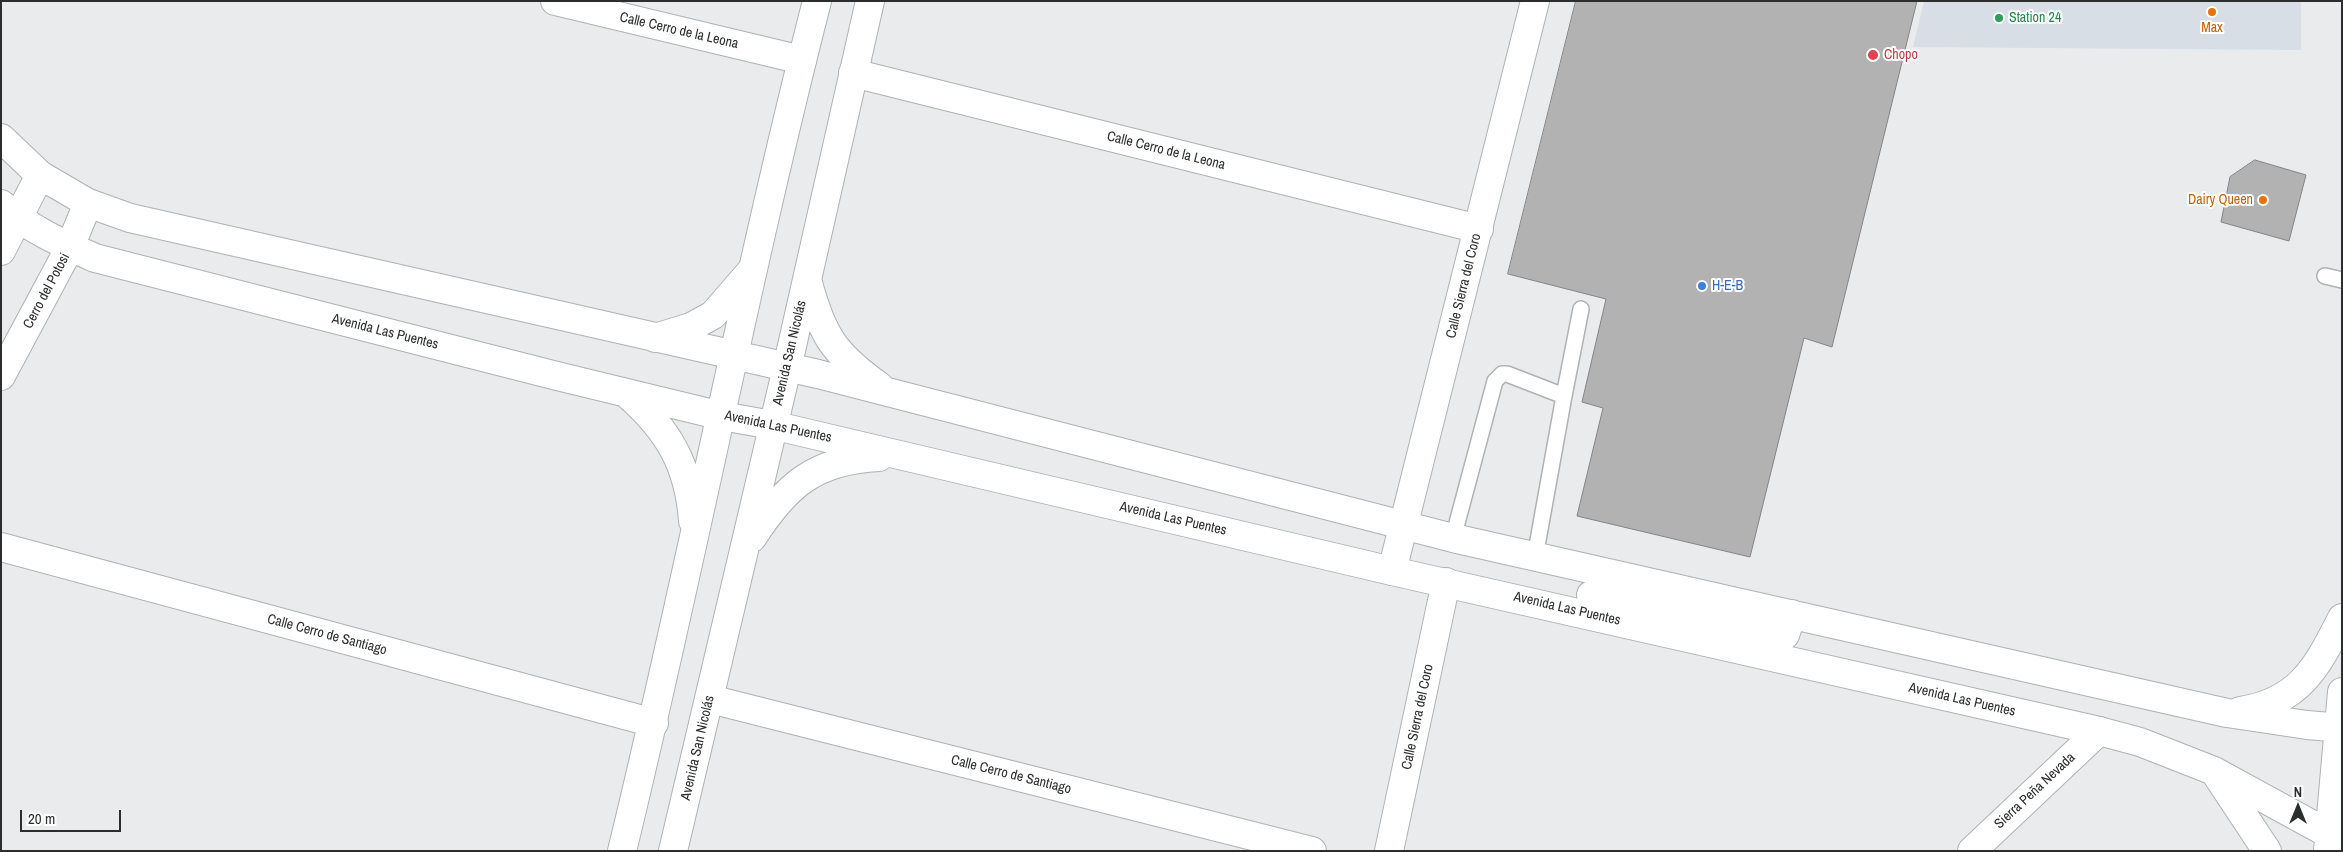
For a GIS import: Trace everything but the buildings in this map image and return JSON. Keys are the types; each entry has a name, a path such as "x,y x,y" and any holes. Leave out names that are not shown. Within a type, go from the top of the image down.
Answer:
{"street":[{"name":"Calle Cerro de la Leona","path":"556,1 802,60"},
{"path":"622,851 654,723 734,357 817,1"},
{"name":"Avenida San Nicolás","path":"673,851 772,425 787,368 870,1"},
{"name":"Calle Sierra del Coro","path":"1392,571 1535,1"},
{"name":"Calle Cerro de la Leona","path":"853,73 1479,229"},
{"path":"1,138 40,175 88,203 130,218 888,392 1404,526 1535,557 2227,713 2340,727"},
{"path":"1,251 10,211 40,175"},
{"name":"Cerro del Potosi","path":"1,376 70,247 88,203"},
{"name":"Avenida Las Puentes","path":"10,211 70,247 95,258 625,392 1392,571 1521,598 2140,742 2214,771 2333,842"},
{"path":"652,338 691,326 713,315 756,265"},
{"path":"807,280 818,319 836,349 861,373 888,392"},
{"path":"625,392 648,412 669,438 683,472 691,501 694,540"},
{"path":"743,552 782,497 815,470 853,458 903,456"},
{"name":"Calle Cerro de Santiago","path":"1,547 654,723"},
{"name":"Calle Sierra del Coro","path":"1389,851 1446,582"},
{"path":"1521,598 1554,590 1567,590 1781,638 1785,635 1792,614"},
{"path":"2227,713 2263,708 2280,700 2296,688 2324,652 2342,618"},
{"path":"2333,842 2342,692"},
{"name":"Calle Cerro de Santiago","path":"710,698 1312,851"},
{"name":"Sierra Peña Nevada","path":"1972,851 2099,731"},
{"path":"2214,771 2267,851"}],"lane":[{"path":"2325,276 2342,280"},
{"path":"1535,557 1581,309"},
{"path":"1453,538 1497,378 1502,374 1507,374 1564,396"}],"shaded area":[{"path":"1924,1 2301,1 2301,50 1913,47"}],"place":[{"name":"Max","path":"2212,12"},
{"name":"Station 24","path":"1999,18"},
{"name":"Chopo","path":"1873,55"},
{"name":"Dairy Queen","path":"2263,200"},
{"name":"H-E-B","path":"1702,286"}]}
